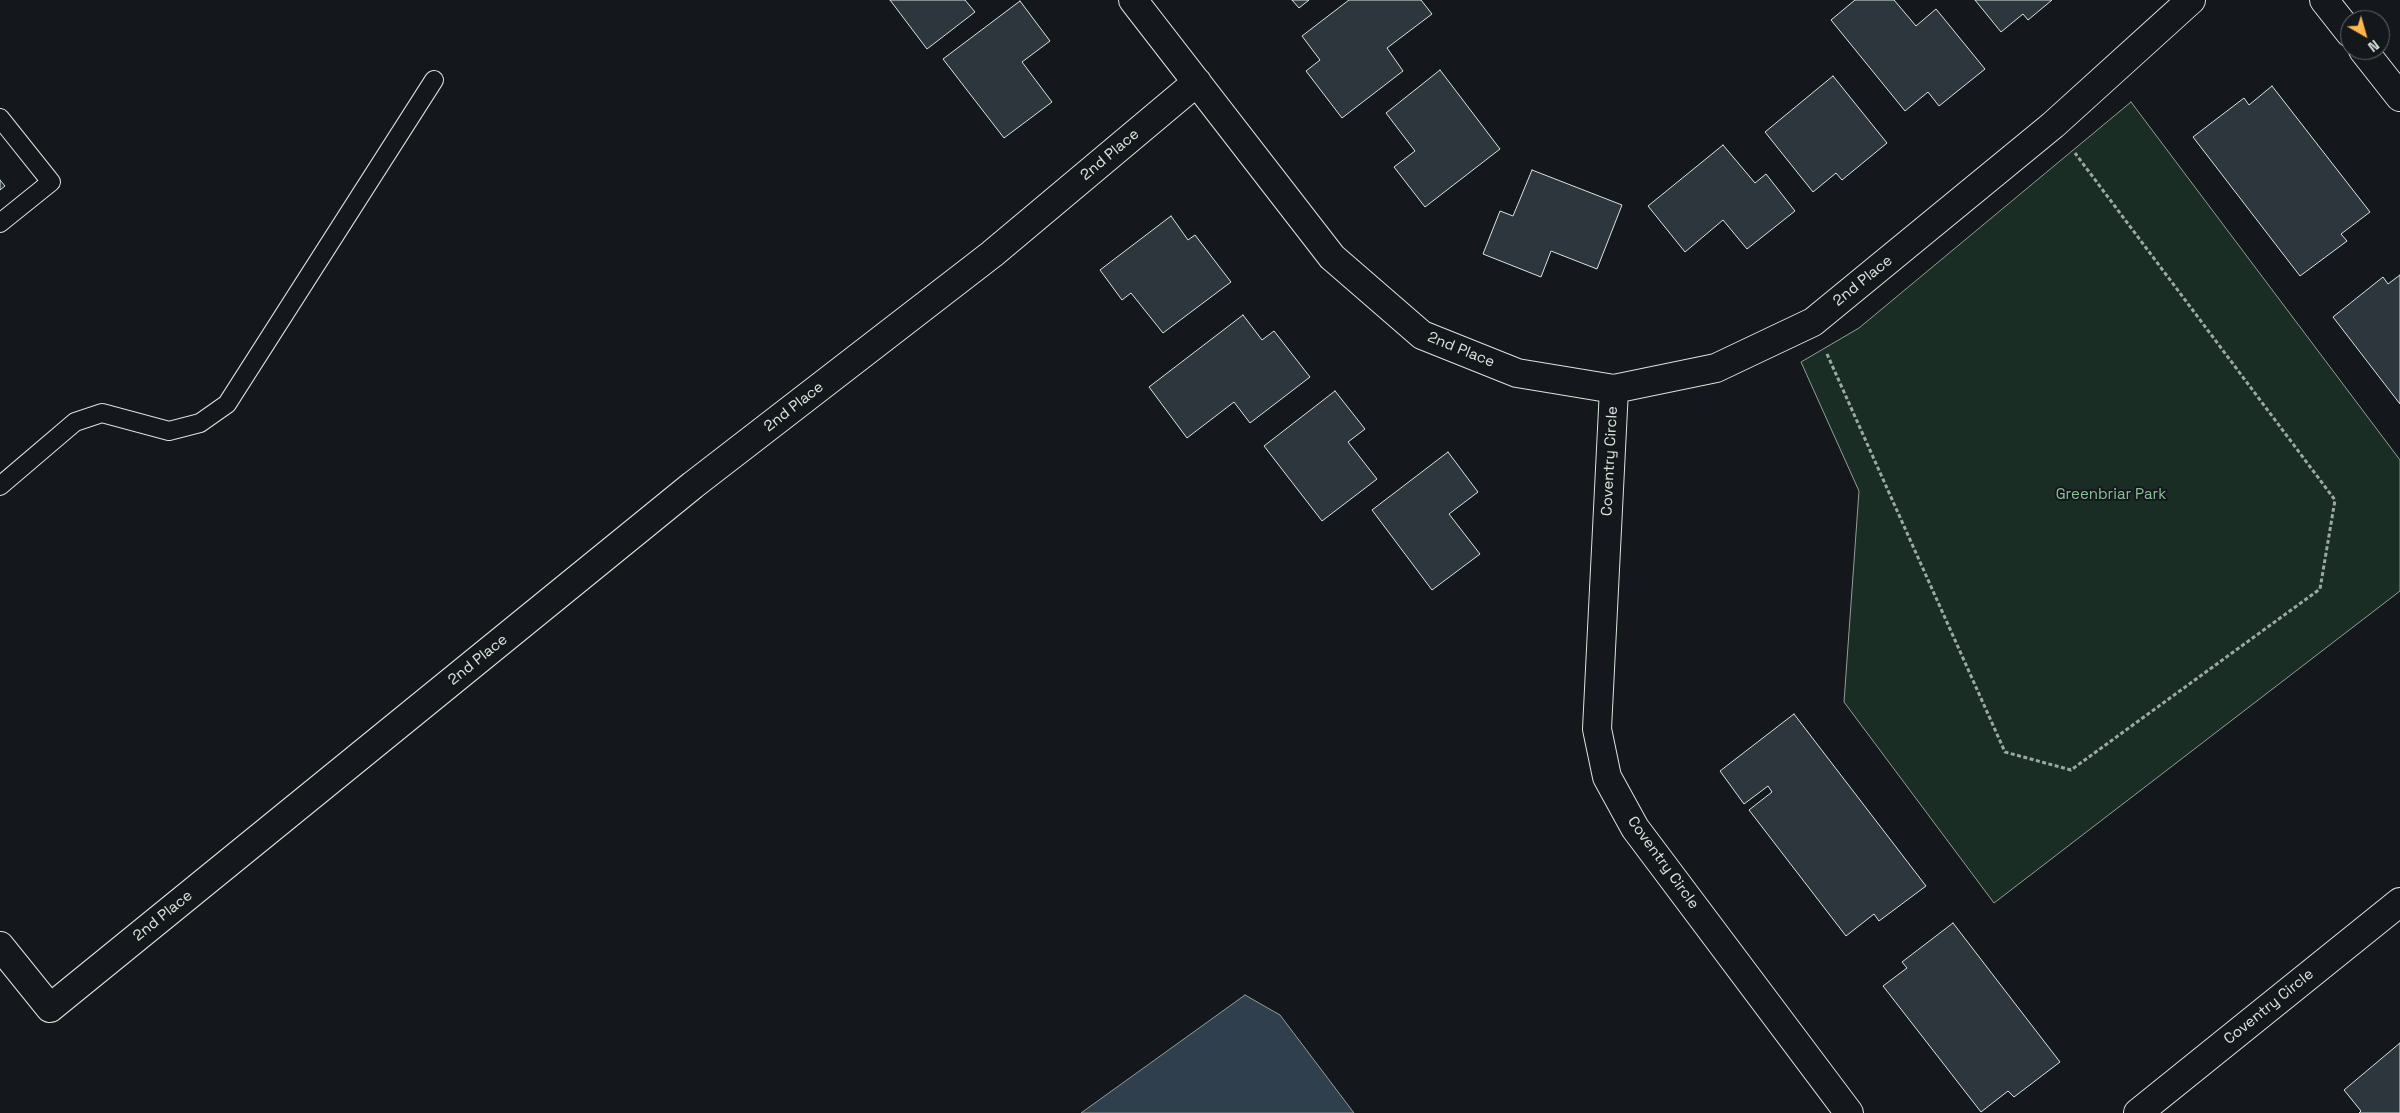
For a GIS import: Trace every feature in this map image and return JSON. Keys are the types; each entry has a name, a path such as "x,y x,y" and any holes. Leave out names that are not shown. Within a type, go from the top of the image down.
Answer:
{"street":[{"path":"1133,0 1196,82"},
{"name":"2nd Place","path":"0,946 50,1008 693,485 992,254 1196,82 1332,257 1422,335 1517,372 1614,389 1716,368 1812,322 2053,125 2191,0"},
{"path":"2324,0 2340,20"},
{"path":"2371,60 2400,97"},
{"name":"Coventry Circle","path":"1614,389 1597,729 1607,777 1635,828 1849,1113"},
{"name":"Coventry Circle","path":"2138,1113 2400,902"}],"lane":[{"path":"0,486 75,422 102,412 169,431 200,423 227,404 434,80"},
{"path":"0,118 51,182 0,223"}],"path":[{"path":"1812,322 2005,752 2071,770 2320,589 2335,500 2053,125"}],"green space":[{"name":"Greenbriar Park","path":"2131,102 2400,460 2400,591 1994,903 1844,702 1859,491 1801,362 1859,328"}],"water":[{"path":"1245,995 1280,1015 1354,1113 1081,1113"}],"building":[{"path":"890,0 965,0 975,12 927,49"},
{"path":"1292,0 1309,0 1299,8"},
{"path":"1349,0 1421,0 1432,14 1387,48 1403,71 1342,118 1306,71 1320,60 1302,36"},
{"path":"1855,0 1894,0 1916,26 1936,9 1985,69 1939,106 1928,92 1905,111 1831,20"},
{"path":"1975,0 2052,0 2028,20 2023,14 2001,32"},
{"path":"1020,1 1050,41 1022,62 1052,102 1004,138 943,59"},
{"path":"1440,70 1500,149 1425,207 1394,167 1415,151 1386,113"},
{"path":"1833,76 1887,143 1842,180 1836,173 1813,192 1765,132"},
{"path":"2272,86 2370,212 2341,234 2347,241 2300,276 2193,137 2244,98 2249,105"},
{"path":"1723,145 1755,183 1766,174 1795,211 1747,249 1723,220 1685,252 1648,206"},
{"path":"1532,170 1622,205 1597,269 1551,251 1541,277 1483,254 1500,211 1513,216"},
{"path":"0,180 5,186 0,190"},
{"path":"1171,216 1188,240 1195,235 1231,282 1163,333 1131,293 1122,300 1100,270"},
{"path":"2400,275 2400,404 2333,317 2383,277 2388,284"},
{"path":"1243,315 1262,340 1274,331 1310,377 1250,423 1234,402 1187,438 1149,387"},
{"path":"1335,391 1365,429 1348,442 1377,479 1322,521 1264,446"},
{"path":"1448,452 1478,492 1449,514 1480,554 1432,590 1372,510"},
{"path":"1794,714 1926,886 1879,921 1874,914 1846,936 1749,810 1772,792 1768,786 1744,804 1720,771"},
{"path":"1953,923 2060,1062 2014,1097 2008,1091 1981,1112 1883,986 1907,968 1902,962"},
{"path":"2400,1043 2400,1113 2359,1113 2361,1111 2344,1090"}]}
